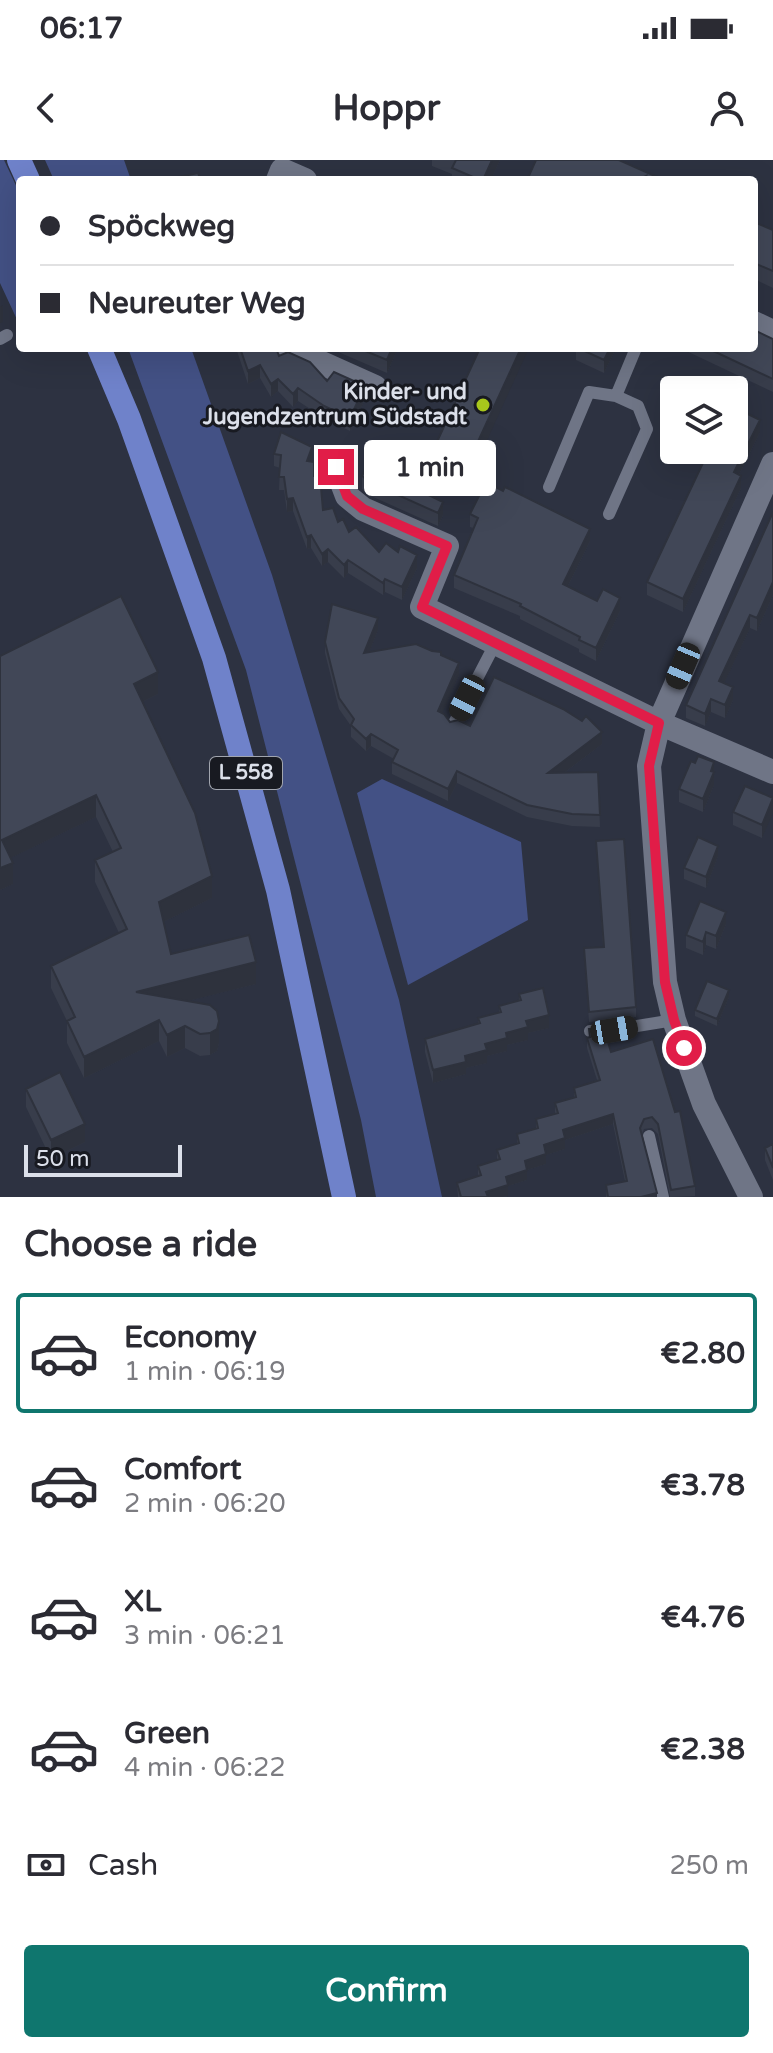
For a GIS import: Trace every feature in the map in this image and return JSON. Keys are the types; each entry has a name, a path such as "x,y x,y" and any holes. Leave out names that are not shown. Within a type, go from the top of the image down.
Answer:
{"main road":[{"name":"L 558","path":"101,352 129,419 214,658 278,890 344,1197"}],"street":[{"path":"280,176 282,170 296,176"},
{"path":"297,352 375,387"},
{"path":"748,1196 704,1104 674,1020 665,982 649,766 659,723 773,464"},
{"path":"336,467 347,496 363,509 447,546 422,607 659,723 773,771"}],"lane":[{"path":"616,396 634,352"},
{"path":"549,487 589,392 616,396 638,406 647,429 609,514"},
{"path":"453,725 495,644"},
{"path":"590,1031 674,1020"},
{"path":"649,1136 663,1197"}],"shaded area":[{"path":"0,160 4,160 16,186 16,317 0,283"},
{"path":"45,160 124,160 130,176 52,176"},
{"path":"129,352 192,352 272,575 399,1000 442,1197 376,1197 361,1120 246,670"},
{"path":"382,779 521,842 528,920 408,985 357,793"}],"building":[{"path":"456,160 492,160 485,176 471,176 452,168"},
{"path":"536,160 619,160 655,176 646,176 529,176"},
{"path":"758,224 773,230 773,271 758,265"},
{"path":"758,332 773,339 773,379 716,352 758,352"},
{"path":"241,352 278,352 279,356 288,352 310,362 327,381 334,372 365,386 350,418 324,406 298,388 293,394 278,379 271,384 260,365 248,371"},
{"path":"368,352 390,352 387,360"},
{"name":"Kinder- und Jugendzentrum Südstadt","path":"478,352 519,352 470,459 436,444"},
{"path":"587,352 608,352 604,360"},
{"path":"748,414 760,420 748,444"},
{"path":"281,432 312,447 307,461 314,462 314,476 320,476 323,510 333,508 338,522 343,519 349,532 356,527 379,552 386,543 398,552 400,546 417,555 402,587 385,579 383,583 348,560 344,565 328,549 322,554 311,535 307,537 293,498 287,499 284,477 279,477 281,455 274,454"},
{"path":"702,464 738,464 734,472 741,476 683,599 647,582"},
{"path":"367,465 443,502 438,513 371,483 362,476"},
{"path":"486,482 503,491 505,487 590,529 563,584 597,601 603,589 620,598 596,648 521,604 454,575 478,518 470,514"},
{"path":"773,512 773,582 757,618 750,615 719,681 733,687 725,705 711,699 705,714 686,705"},
{"path":"121,596 158,672 134,684 195,813 212,876 159,902 171,954 249,935 256,962 136,992 210,1005 217,1011 219,1021 217,1029 210,1033 200,1034 185,1026 167,1035 159,1020 84,1057 67,1021 75,1017 51,966 127,929 95,860 121,848 96,795 2,840 13,863 0,868 0,656"},
{"path":"332,604 378,618 364,653 416,644 441,652 441,655 459,663 438,711 450,722 458,720 470,726 494,677 582,721 586,716 602,732 548,773 598,772 600,815 572,814 527,805 457,771 448,789 392,762 398,750 371,734 366,739 351,725 354,719 339,698 325,642"},
{"path":"698,756 714,762 711,771 714,772 703,799 679,789 691,761 695,763"},
{"path":"745,786 773,798 762,825 733,812"},
{"path":"698,837 718,846 706,877 684,868"},
{"path":"624,839 636,1007 589,1012 584,948 604,947 596,841"},
{"path":"700,901 726,912 716,936 706,932 703,942 686,935"},
{"path":"707,981 729,990 717,1019 695,1010"},
{"path":"543,988 549,1015 526,1021 528,1027 506,1033 507,1038 485,1044 487,1050 465,1056 466,1062 433,1070 425,1039 480,1023 478,1018 501,1012 499,1006 521,1000 519,994"},
{"path":"589,1029 604,1029 611,1052 653,1039 675,1112 680,1111 695,1186 671,1190 658,1124 652,1117 644,1119 640,1128 657,1193 641,1197 608,1197 606,1185 627,1181 613,1114 563,1130 565,1138 544,1145 546,1154 525,1161 527,1170 506,1177 508,1185 486,1192 488,1197 461,1197 457,1183 481,1175 478,1166 500,1159 497,1150 519,1143 517,1134 538,1128 536,1119 558,1113 555,1103 576,1097 574,1088 600,1080 587,1038 590,1037"},
{"path":"60,1072 85,1124 51,1140 26,1089"},
{"path":"773,1144 773,1168 765,1148"}],"place":[{"name":"Kinder- und Jugendzentrum Südstadt","path":"483,405"}],"route":[{"path":"336,467 347,496 363,509 447,546 422,607 659,723 649,766 665,982 684,1048"}]}
